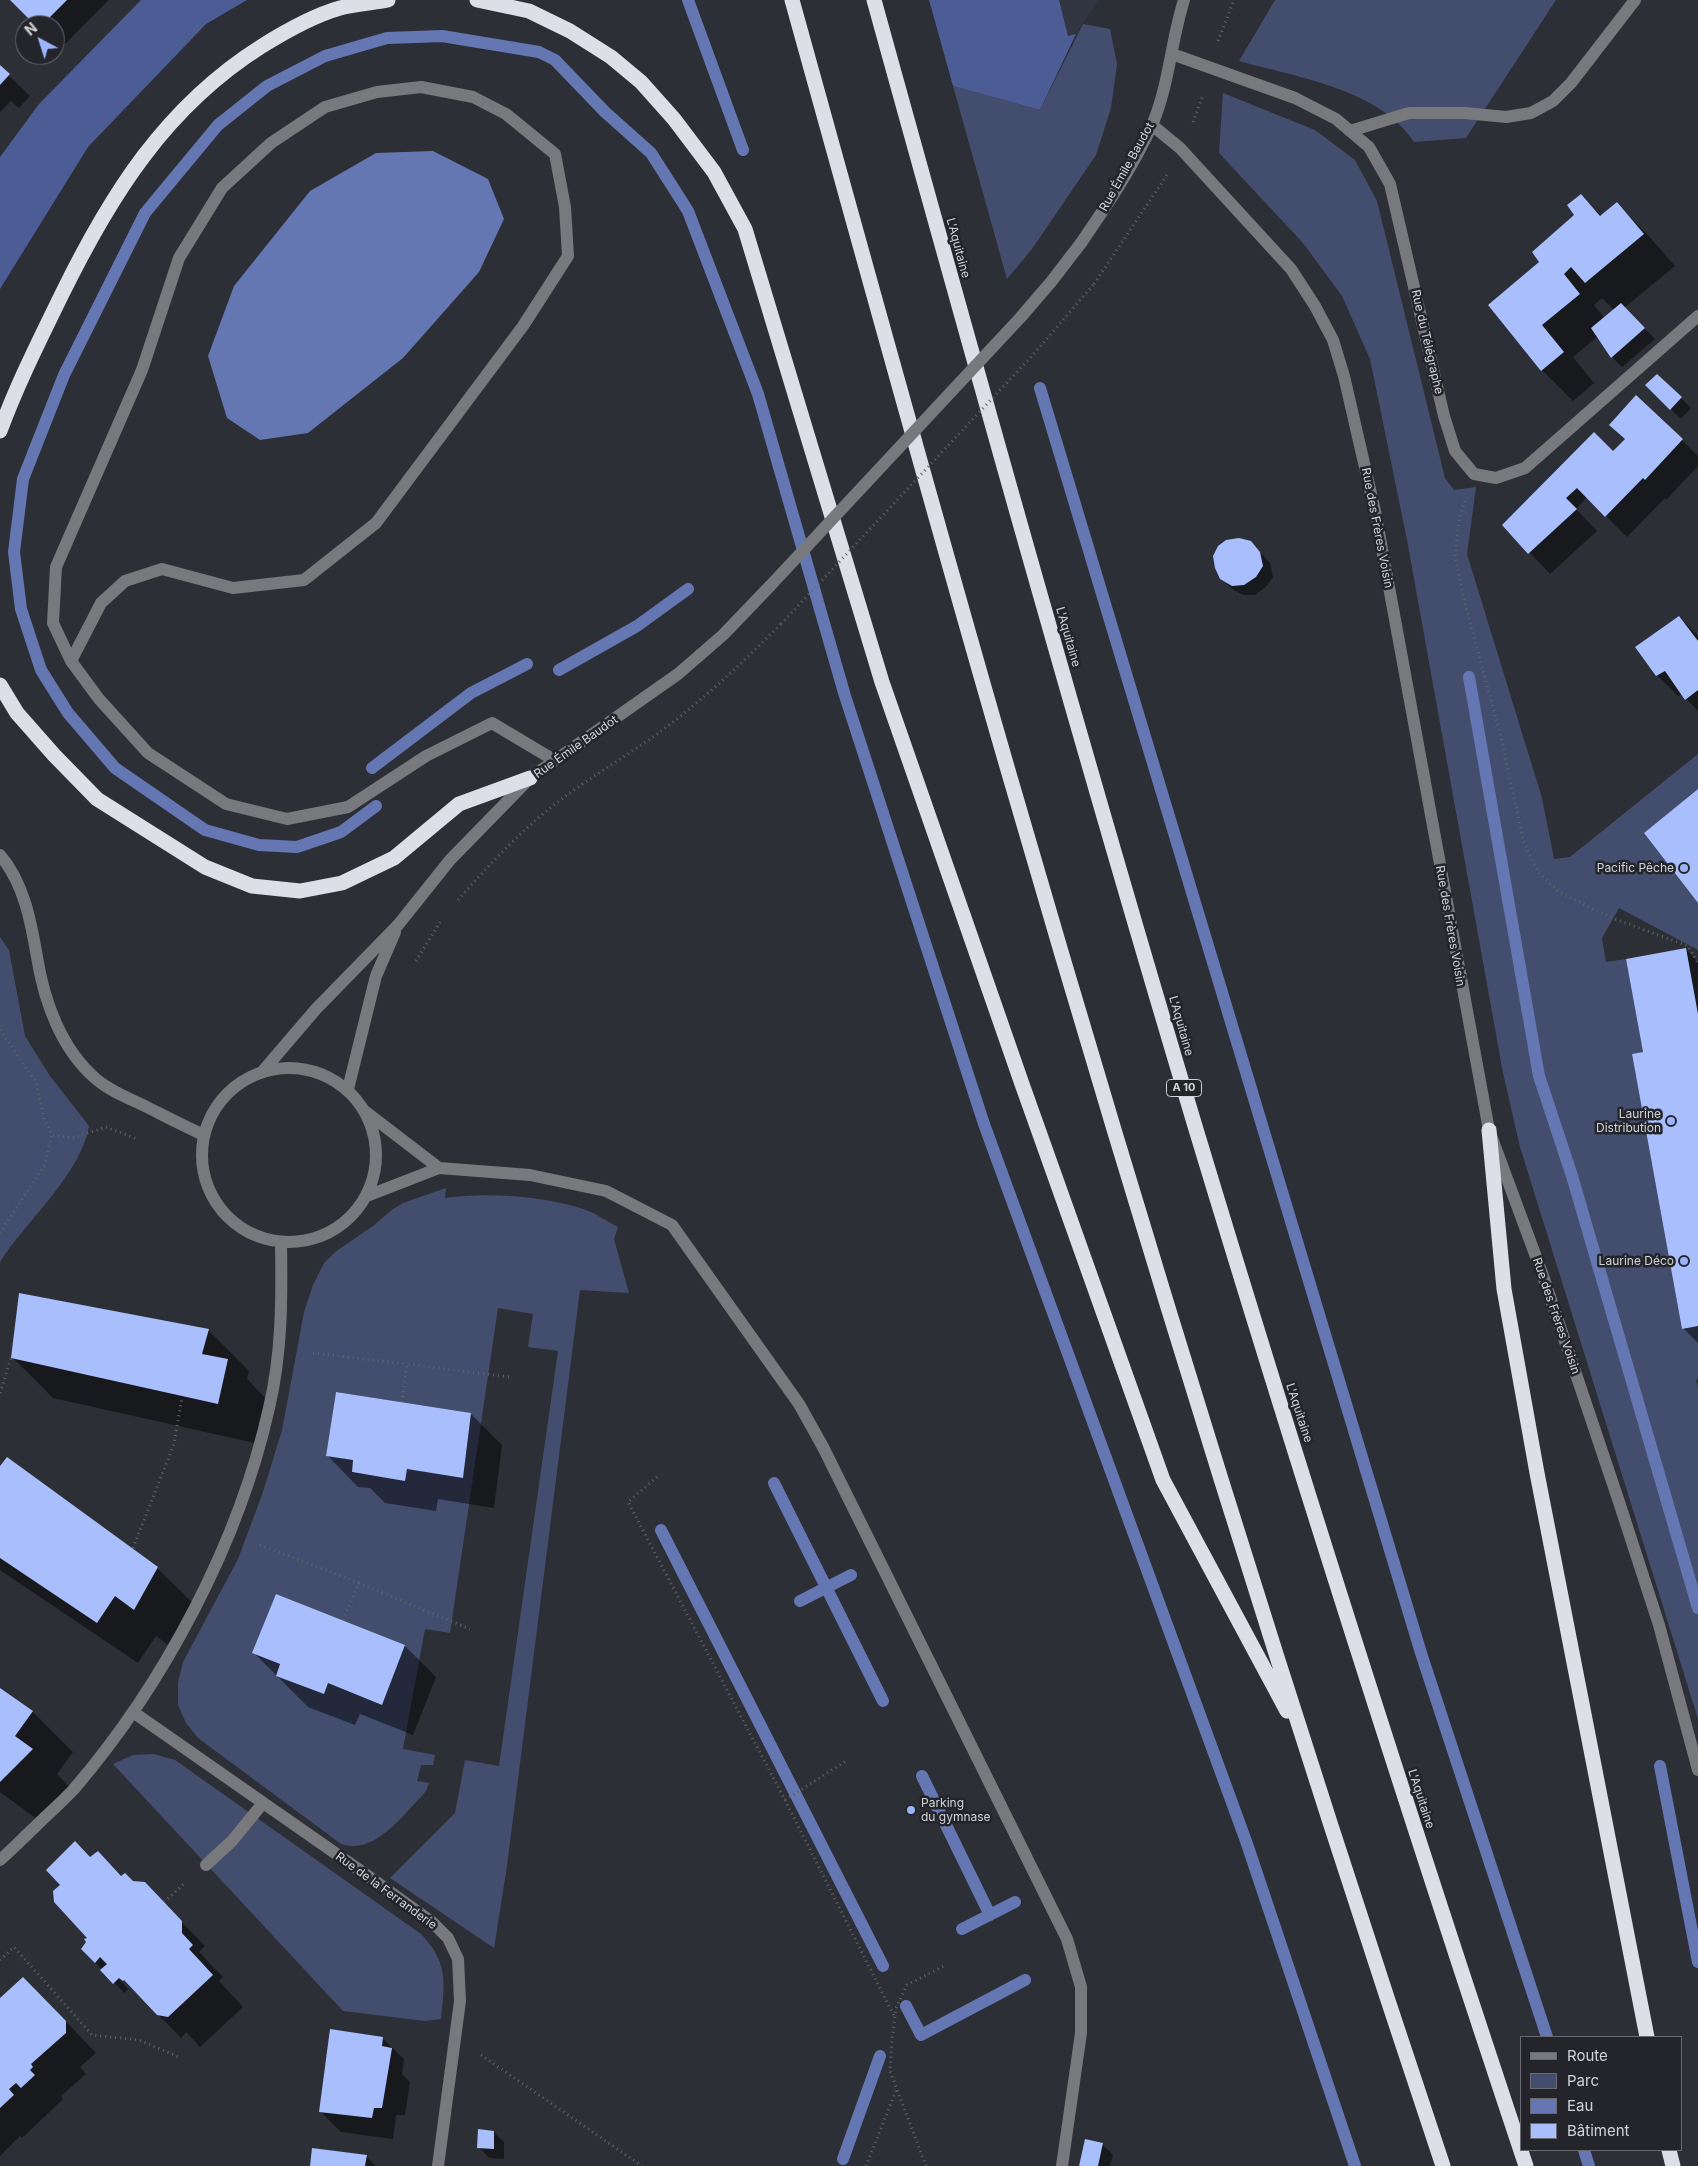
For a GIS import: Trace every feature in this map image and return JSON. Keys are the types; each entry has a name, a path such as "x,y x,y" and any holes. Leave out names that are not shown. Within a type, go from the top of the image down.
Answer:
{"highway":[{"path":"0,431 13,395 88,241 127,177 160,133 201,91 242,58 289,28 340,8 388,0"},
{"path":"477,0 529,11 570,31 611,57 641,82 674,119 714,172 745,230 882,682 1163,1480 1305,1744"},
{"path":"792,0 921,466 1016,798 1190,1379 1305,1744 1443,2166"},
{"name":"L'Aquitaine","path":"874,0 996,445 1195,1124 1374,1701 1520,2148"},
{"path":"0,685 16,713 97,799 205,867 252,886 300,891 342,883 394,858 458,804 530,778"},
{"path":"1489,1130 1508,1309 1537,1473 1647,2036"},
{"name":"L'Aquitaine","path":"1521,2151 1526,2166"},
{"path":"1670,2151 1673,2166"}],"street":[{"name":"Rue Émile Baudot","path":"263,1071 322,1002 398,925 450,860 530,778 678,674 723,635 1020,318 1051,282 1111,199 1152,125 1172,54 1184,0"},
{"path":"1350,131 1408,113 1465,113 1506,117 1531,112 1553,101 1571,83 1635,0"},
{"name":"Rue du Télégraphe","path":"1172,54 1295,98 1336,119 1369,147 1390,184 1444,416 1455,450 1474,474"},
{"path":"71,661 101,603 125,581 162,569 233,588 304,580 376,523 523,326 568,256 565,207 555,154 506,114 473,98 421,87 377,92 325,108 271,143 222,188 179,258 142,370 56,567 53,623 71,661 99,699 148,753 226,804 287,819 348,807 426,756 492,723 554,760"},
{"name":"Rue des Frères Voisin","path":"1152,125 1180,148 1291,270 1315,306 1333,340 1344,376 1375,511 1489,1130 1542,1273 1619,1502 1659,1626 1698,1770"},
{"path":"1474,474 1496,478 1525,468 1698,316"},
{"path":"0,855 7,862 24,898 47,1004 74,1056 95,1078 117,1093 204,1135"},
{"name":"Rue Émile Baudot","path":"348,1089 376,976 398,925"},
{"path":"366,1112 376,1141 375,1172 367,1196 351,1216 331,1232 307,1241 281,1242 252,1234 228,1218 210,1194 202,1164 204,1135 216,1107 236,1085 263,1071 293,1067 322,1074 348,1089 366,1112 439,1168"},
{"path":"367,1196 439,1168 530,1175 606,1190 672,1225 799,1404 823,1447 1067,1939 1081,1988 1081,2033 1062,2166"},
{"path":"0,1860 73,1789 133,1712 210,1579 237,1518 269,1408 277,1365 282,1304 281,1242"},
{"name":"Rue de la Ferranderie","path":"133,1712 424,1916 448,1938 458,1959 460,2001 438,2166"},
{"path":"206,1864 232,1841 263,1803"}],"path":[{"path":"454,904 479,875 520,834 573,790 642,745 677,719 734,671 781,624 1031,357 1094,284"},
{"path":"1474,474 1459,519 1455,554 1464,600 1501,738 1524,844 1539,873 1559,892 1612,918 1688,946 1698,963"},
{"path":"412,968 442,918"},
{"path":"0,1030 36,1082 44,1118 52,1135 45,1164 0,1232"},
{"path":"52,1135 73,1138 106,1127 137,1139"},
{"path":"312,1353 509,1376"},
{"path":"0,1393 10,1358"},
{"path":"402,1402 407,1364"},
{"path":"132,1548 174,1444 182,1397"},
{"path":"657,1477 628,1502 785,1800 895,2018"},
{"path":"260,1545 470,1629"},
{"path":"343,1620 359,1584"},
{"path":"785,1800 846,1761"},
{"path":"0,1960 14,1947 92,2035 139,2040 181,2058"},
{"path":"926,2166 890,2071 895,2018 896,2008 907,1985 946,1965"},
{"path":"456,2038 642,2166"},
{"path":"866,2166 897,2088"}],"shaded area":[{"path":"141,0 247,0 206,24 88,147 0,289 0,157 39,104"},
{"path":"929,0 1059,0 1068,36 1076,34 1040,110 953,86"},
{"path":"1059,0 1098,0 1076,34 1068,37"}],"green space":[{"path":"1275,0 1556,0 1466,138 1414,142 1399,124 1380,109 1359,97 1310,80 1239,61"},
{"path":"1083,24 1110,29 1117,64 1111,108 1096,155 1032,249 1007,279 953,86 1040,110"},
{"path":"1223,93 1315,130 1355,160 1377,201 1445,478 1454,490 1476,487 1467,554 1542,798 1554,859 1570,857 1698,754 1698,789 1644,833 1698,903 1698,950 1619,908 1602,938 1606,962 1626,959 1643,1052 1632,1054 1682,1329 1698,1326 1698,1379 1696,1380 1698,1388 1698,1719 1520,1147 1503,1073 1407,540 1370,359 1342,296 1303,243 1219,153"},
{"path":"0,937 9,950 25,1036 50,1076 89,1126 84,1144 64,1179 0,1262"},
{"path":"446,1188 445,1198 478,1195 513,1196 585,1209 618,1227 614,1239 629,1293 580,1290 507,1866 494,1948 390,1878 455,1813 465,1760 499,1766 558,1351 528,1347 533,1314 498,1308 450,1633 425,1629 403,1749 435,1755 433,1765 421,1765 417,1781 429,1783 421,1797 386,1833 375,1840 353,1846 341,1844 198,1738 186,1723 178,1705 178,1683 183,1662 238,1559 262,1495 282,1430 304,1312 313,1285 324,1263 335,1252 403,1203","holes":["336,1392 471,1413 463,1478 407,1469 404,1480 352,1473 353,1460 326,1456","276,1594 405,1645 382,1705 328,1683 323,1694 276,1676 280,1664 253,1653"]},
{"path":"154,1754 175,1760 421,1934 436,1954 443,1973 441,2019 425,2021 343,2011 113,1764 133,1755"}],"water":[{"path":"433,151 488,179 504,219 479,272 403,358 308,433 260,440 227,418 208,356 234,286 310,191 376,153"}],"building":[{"path":"10,0 67,0 52,15 25,15"},
{"path":"0,65 10,74 0,85"},
{"path":"1581,194 1600,216 1617,202 1644,234 1585,283 1571,267 1564,274 1580,294 1542,325 1564,352 1541,371 1488,305 1539,262 1532,252 1574,215 1567,205"},
{"path":"1621,303 1645,328 1611,358 1591,328"},
{"path":"1657,374 1682,397 1670,410 1645,385"},
{"path":"1636,395 1683,439 1645,480 1643,478 1605,517 1577,488 1566,498 1577,509 1528,554 1502,525 1594,432 1613,451 1625,439 1609,425"},
{"path":"1239,538 1251,541 1260,552 1263,566 1256,577 1244,585 1232,586 1220,579 1215,568 1213,556 1218,546 1226,540"},
{"path":"1679,616 1698,641 1698,690 1685,700 1665,671 1656,676 1635,647"},
{"name":"Pacific Pêche","path":"1698,789 1698,903 1644,833"},
{"name":"Laurine Distribution","path":"1686,948 1698,1014 1698,1326 1682,1329 1632,1054 1643,1052 1626,959"},
{"path":"19,1293 209,1329 202,1354 228,1359 218,1404 11,1358"},
{"path":"336,1392 471,1413 463,1478 407,1469 405,1481 352,1472 353,1460 326,1456"},
{"path":"7,1457 158,1567 134,1610 115,1596 97,1623 0,1558 0,1466"},
{"path":"276,1594 405,1645 382,1705 328,1683 324,1694 276,1676 280,1664 252,1653"},
{"path":"0,1688 33,1711 15,1736 33,1749 0,1782"},
{"path":"75,1841 90,1857 98,1851 121,1876 125,1873 133,1881 145,1882 182,1921 182,1933 193,1945 189,1949 213,1975 168,2017 157,2015 124,1980 119,1978 113,1984 100,1970 107,1964 100,1957 95,1963 81,1949 86,1942 84,1939 87,1938 54,1902 53,1891 60,1885 46,1870"},
{"path":"23,1977 66,2021 66,2033 31,2064 33,2067 30,2070 35,2075 21,2088 16,2083 9,2089 14,2095 0,2108 0,1998"},
{"path":"330,2029 383,2037 382,2046 392,2048 382,2108 374,2108 372,2118 319,2112"},
{"path":"478,2129 494,2131 494,2149 477,2148"},
{"path":"1085,2139 1103,2143 1098,2166 1079,2166"},
{"path":"312,2148 367,2155 365,2166 310,2166"}],"waterway":[{"path":"688,0 743,150"},
{"path":"376,806 341,832 297,847 259,845 205,830 115,768 68,713 41,670 21,609 14,552 23,479 64,375 145,213 218,125 267,86 325,56 387,38 442,36 539,52 555,60 605,112 651,153 688,211 758,394 845,696 984,1124 1246,1841 1355,2166"},
{"path":"1040,388 1421,1653 1547,2036"},
{"path":"559,670 637,626 688,589"},
{"path":"372,768 471,693 527,664"},
{"path":"1469,677 1539,1076 1572,1176 1698,1608"},
{"path":"774,1483 883,1701"},
{"path":"661,1530 883,1966"},
{"path":"800,1601 851,1575"},
{"path":"1660,1766 1698,1962"},
{"path":"922,1776 990,1915"},
{"path":"962,1929 1015,1902"},
{"path":"906,2006 921,2035 1025,1980"},
{"path":"843,2159 880,2056"},
{"path":"1584,2151 1589,2166"}],"place":[{"name":"Pacific Pêche","path":"1684,868"},
{"name":"Laurine Distribution","path":"1671,1121"},
{"name":"Laurine Déco","path":"1684,1261"},
{"name":"Parking du gymnase","path":"911,1810"}]}
